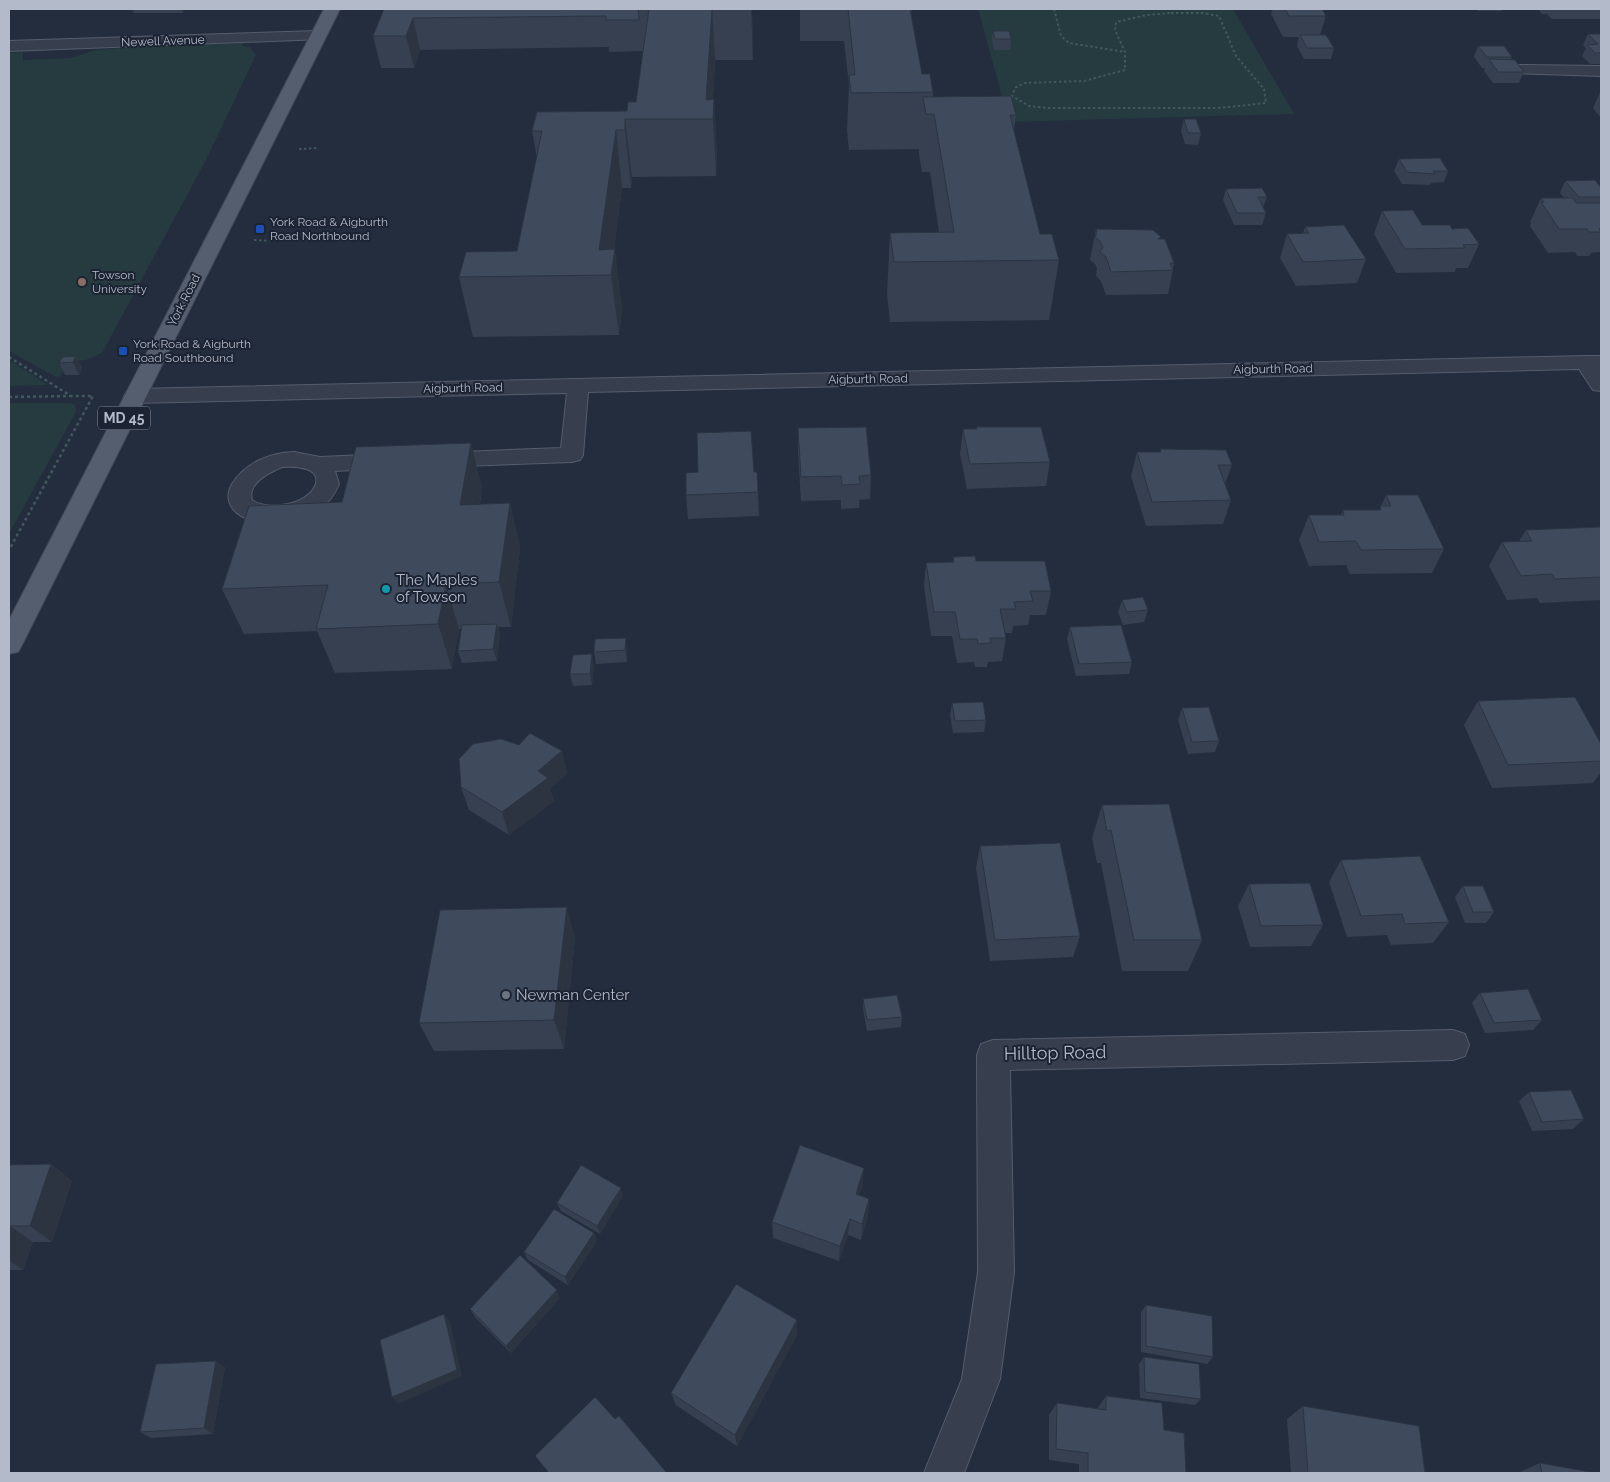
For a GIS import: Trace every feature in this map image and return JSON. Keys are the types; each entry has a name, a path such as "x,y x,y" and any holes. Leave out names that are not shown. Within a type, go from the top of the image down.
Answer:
{"main road":[{"name":"York Road","path":"9,645 332,9"}],"street":[{"name":"Newell Avenue","path":"9,46 318,36"},
{"path":"1518,70 1601,71"},
{"name":"Aigburth Road","path":"135,396 1593,362"},
{"path":"1593,362 1601,385"},
{"path":"317,464 572,455 578,386"},
{"name":"Hilltop Road","path":"944,1473 981,1378 996,1272 993,1055 1453,1045"}],"path":[{"path":"1054,9 1061,36 1069,43 1125,52"},
{"path":"1171,13 1203,13 1219,16 1236,56 1262,84 1267,96 1266,103 1218,108 1060,108 1020,104 1012,96 1015,88 1024,83 1084,81 1125,70 1125,52 1116,30 1116,22 1147,15 1171,13"},
{"path":"299,149 320,148"},
{"path":"254,240 274,241"},
{"path":"9,357 71,396"},
{"path":"9,397 93,396 9,550"}],"green space":[{"path":"978,9 1233,9 1294,114 1009,122"},
{"name":"Towson University","path":"244,43 242,46 250,47 256,55 206,160 102,353 86,360 68,362 60,377 54,376 9,351 9,53 23,52 23,60 71,58 96,50"},
{"path":"9,360 44,382 47,385 9,386"},
{"path":"9,403 71,403 75,405 76,412 9,534"}],"building":[{"path":"384,9 638,9 639,20 606,20 606,16 413,18 406,36 373,36"},
{"path":"649,9 712,9 706,100 714,99 713,119 625,119 625,130 616,130 599,250 615,249 611,275 459,277 466,252 517,251 542,131 532,131 537,112 627,111 628,102 636,102"},
{"path":"848,9 910,9 922,74 930,74 933,92 851,93 849,75 855,75"},
{"path":"1285,9 1322,9 1326,16 1289,16"},
{"path":"993,31 1009,31 1011,39 995,39"},
{"path":"1588,34 1601,34 1601,53 1595,53 1587,45 1598,44"},
{"path":"1300,35 1326,35 1334,48 1307,48"},
{"path":"1478,46 1504,46 1512,57 1487,57"},
{"path":"1489,59 1515,60 1524,72 1498,72"},
{"path":"1011,96 1016,115 1010,115 1040,234 1052,234 1059,260 894,262 890,233 954,232 934,114 926,114 923,97"},
{"path":"1184,119 1196,119 1201,133 1188,133"},
{"path":"1440,158 1448,171 1433,171 1435,174 1407,172 1399,159"},
{"path":"1595,180 1601,188 1601,197 1579,197 1565,181"},
{"path":"1262,188 1267,197 1258,197 1266,213 1237,213 1226,189"},
{"path":"1541,198 1573,198 1576,203 1601,203 1601,229 1599,229 1601,232 1589,232 1587,229 1559,229 1541,202 1544,202"},
{"path":"1413,210 1422,225 1450,225 1452,229 1468,228 1479,244 1463,245 1465,248 1405,249 1382,211"},
{"path":"1344,225 1366,259 1303,262 1287,234 1309,233 1305,227"},
{"path":"1096,229 1153,230 1161,237 1158,239 1165,239 1174,263 1170,263 1173,270 1111,272 1106,257 1100,252 1103,247 1095,237"},
{"path":"76,356 73,362 59,363 62,357"},
{"path":"866,427 871,475 859,476 860,484 842,485 841,476 801,477 798,428"},
{"path":"976,427 1041,427 1050,462 970,464 963,429 977,429"},
{"path":"751,431 754,472 757,472 758,492 686,495 686,473 698,472 697,433"},
{"path":"471,443 460,505 510,503 499,582 446,584 438,624 316,629 328,585 222,589 249,506 342,502 356,447"},
{"path":"1160,449 1226,450 1232,465 1218,465 1231,500 1152,502 1137,452 1161,452"},
{"path":"1386,495 1418,495 1444,549 1361,550 1356,541 1319,542 1309,515 1344,515 1343,510 1381,510 1380,506 1391,506"},
{"path":"1601,527 1601,577 1555,579 1552,574 1521,576 1502,542 1532,541 1526,530"},
{"path":"975,556 976,561 1045,561 1051,591 1030,591 1033,601 1014,602 1016,609 1000,609 1006,638 990,638 991,643 978,644 977,639 960,639 955,612 934,612 926,563 954,562 953,557"},
{"path":"1143,597 1148,610 1127,612 1122,600"},
{"path":"497,624 493,649 458,651 462,625"},
{"path":"1121,625 1132,662 1079,664 1070,627"},
{"path":"626,638 625,650 594,652 595,639"},
{"path":"592,654 590,674 570,674 573,655"},
{"path":"1575,697 1601,744 1601,761 1508,765 1478,701"},
{"path":"983,702 986,720 955,721 952,703"},
{"path":"1209,707 1219,741 1192,742 1182,708"},
{"path":"530,733 562,751 538,771 548,778 502,812 461,787 459,759 473,744 501,739 519,745"},
{"path":"1169,804 1202,940 1134,940 1111,830 1107,831 1102,805"},
{"path":"1060,843 1080,936 995,940 980,846"},
{"path":"1420,856 1449,922 1405,924 1402,914 1361,916 1341,860"},
{"path":"1310,883 1323,925 1261,926 1249,884"},
{"path":"1463,886 1483,886 1494,912 1473,912"},
{"name":"Newman Center","path":"567,907 554,1020 419,1023 440,910"},
{"path":"1528,989 1542,1020 1494,1023 1480,993"},
{"path":"897,995 902,1017 867,1020 863,999"},
{"path":"1571,1090 1584,1119 1542,1122 1529,1092"},
{"path":"800,1145 864,1168 856,1194 869,1199 862,1224 850,1219 840,1246 772,1222"},
{"path":"51,1164 30,1226 10,1226 9,1231 9,1165"},
{"path":"581,1165 621,1188 597,1226 557,1203"},
{"path":"554,1209 594,1233 565,1277 524,1252"},
{"path":"520,1255 557,1290 506,1346 470,1309"},
{"path":"736,1284 797,1320 735,1435 671,1393"},
{"path":"1146,1305 1212,1316 1213,1357 1146,1346"},
{"path":"444,1314 457,1370 392,1397 380,1340"},
{"path":"1144,1357 1199,1364 1201,1399 1145,1392"},
{"path":"216,1361 204,1428 140,1432 156,1364"},
{"path":"1106,1396 1162,1403 1164,1430 1184,1433 1186,1473 1088,1473 1088,1453 1056,1449 1057,1403 1106,1410"},
{"path":"595,1397 615,1419 619,1416 667,1473 549,1473 535,1456"},
{"path":"1303,1406 1419,1426 1425,1473 1308,1473"},
{"path":"1540,1463 1596,1473 1542,1473"}],"place":[{"name":"York Road & Aigburth Road Northbound","path":"260,229"},
{"name":"Towson University","path":"82,282"},
{"name":"York Road & Aigburth Road Southbound","path":"123,351"},
{"name":"The Maples of Towson","path":"386,589"},
{"name":"Newman Center","path":"506,995"}]}
